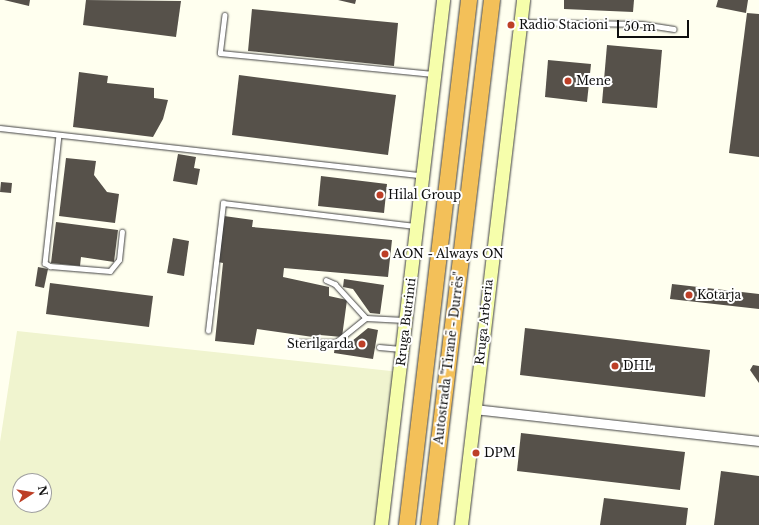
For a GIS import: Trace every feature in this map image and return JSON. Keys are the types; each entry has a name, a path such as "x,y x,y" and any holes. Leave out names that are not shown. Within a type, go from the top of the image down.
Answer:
{"highway":[{"name":"Autostrada \"Tiranë - Durrës\"","path":"407,525 469,0"},
{"name":"Autostrada \"Tiranë - Durrës\"","path":"429,525 492,0"}],"main road":[{"name":"Rruga Butrinti","path":"381,525 435,75 437,16 443,0"},
{"name":"Rruga Arberia","path":"461,525 519,22 523,0"}],"street":[{"path":"474,409 759,441"}],"lane":[{"path":"225,15 220,53 435,75"},
{"path":"519,22 642,24 674,29"},
{"path":"0,128 423,176"},
{"path":"59,134 45,263 50,266 110,271 119,260 122,232"},
{"path":"208,332 223,203 417,226"},
{"path":"326,280 335,284 366,318"},
{"path":"295,342 336,342 366,318 406,320"},
{"path":"379,347 402,349"}],"green space":[{"path":"17,331 400,372 381,525 0,525 0,442"}],"building":[{"path":"4,0 30,0 29,6"},
{"path":"86,0 181,1 176,37 83,25"},
{"path":"338,0 356,0 355,4"},
{"path":"564,0 634,0 633,12 564,9"},
{"path":"718,0 748,0 746,13 716,7"},
{"path":"252,9 398,23 394,66 248,51"},
{"path":"747,13 759,14 759,157 729,153"},
{"path":"607,45 662,50 657,108 602,103"},
{"name":"Mene","path":"548,60 591,64 587,102 545,97"},
{"path":"79,72 108,76 107,83 154,88 154,98 168,100 163,119 153,137 73,127"},
{"path":"239,75 396,95 388,155 232,135"},
{"path":"178,154 196,157 194,168 200,169 197,185 173,181"},
{"path":"66,158 96,161 94,175 107,192 119,194 115,223 59,216"},
{"path":"321,176 387,184 384,213 318,206"},
{"path":"1,182 12,183 11,193 0,192"},
{"path":"224,216 253,220 252,227 392,240 388,277 284,268 283,277 329,287 329,296 347,300 342,337 320,335 320,338 257,329 254,345 215,341 223,263 218,262"},
{"path":"56,222 118,230 114,262 81,257 80,266 51,263"},
{"path":"173,238 189,241 184,276 167,273"},
{"path":"38,267 48,269 44,288 35,286"},
{"path":"344,279 384,285 380,314 370,313 353,289 343,287"},
{"path":"50,283 153,296 149,327 46,314"},
{"path":"672,284 759,294 759,309 670,299"},
{"path":"368,328 378,330 373,359 334,353 335,345 346,346"},
{"name":"DHL","path":"525,328 710,350 705,397 520,375"},
{"path":"753,365 759,366 759,383 750,370"},
{"path":"521,433 685,452 680,490 517,471"},
{"path":"721,471 759,476 759,525 714,525"},
{"path":"604,498 688,508 686,525 600,525"}],"place":[{"name":"Radio Stacioni","path":"511,25"},
{"name":"Mene","path":"568,81"},
{"name":"Hilal Group","path":"380,195"},
{"name":"AON - Always ON","path":"385,254"},
{"name":"Kotarja","path":"689,295"},
{"name":"Sterilgarda","path":"362,344"},
{"name":"DHL","path":"615,366"},
{"name":"DPM","path":"476,453"}]}
